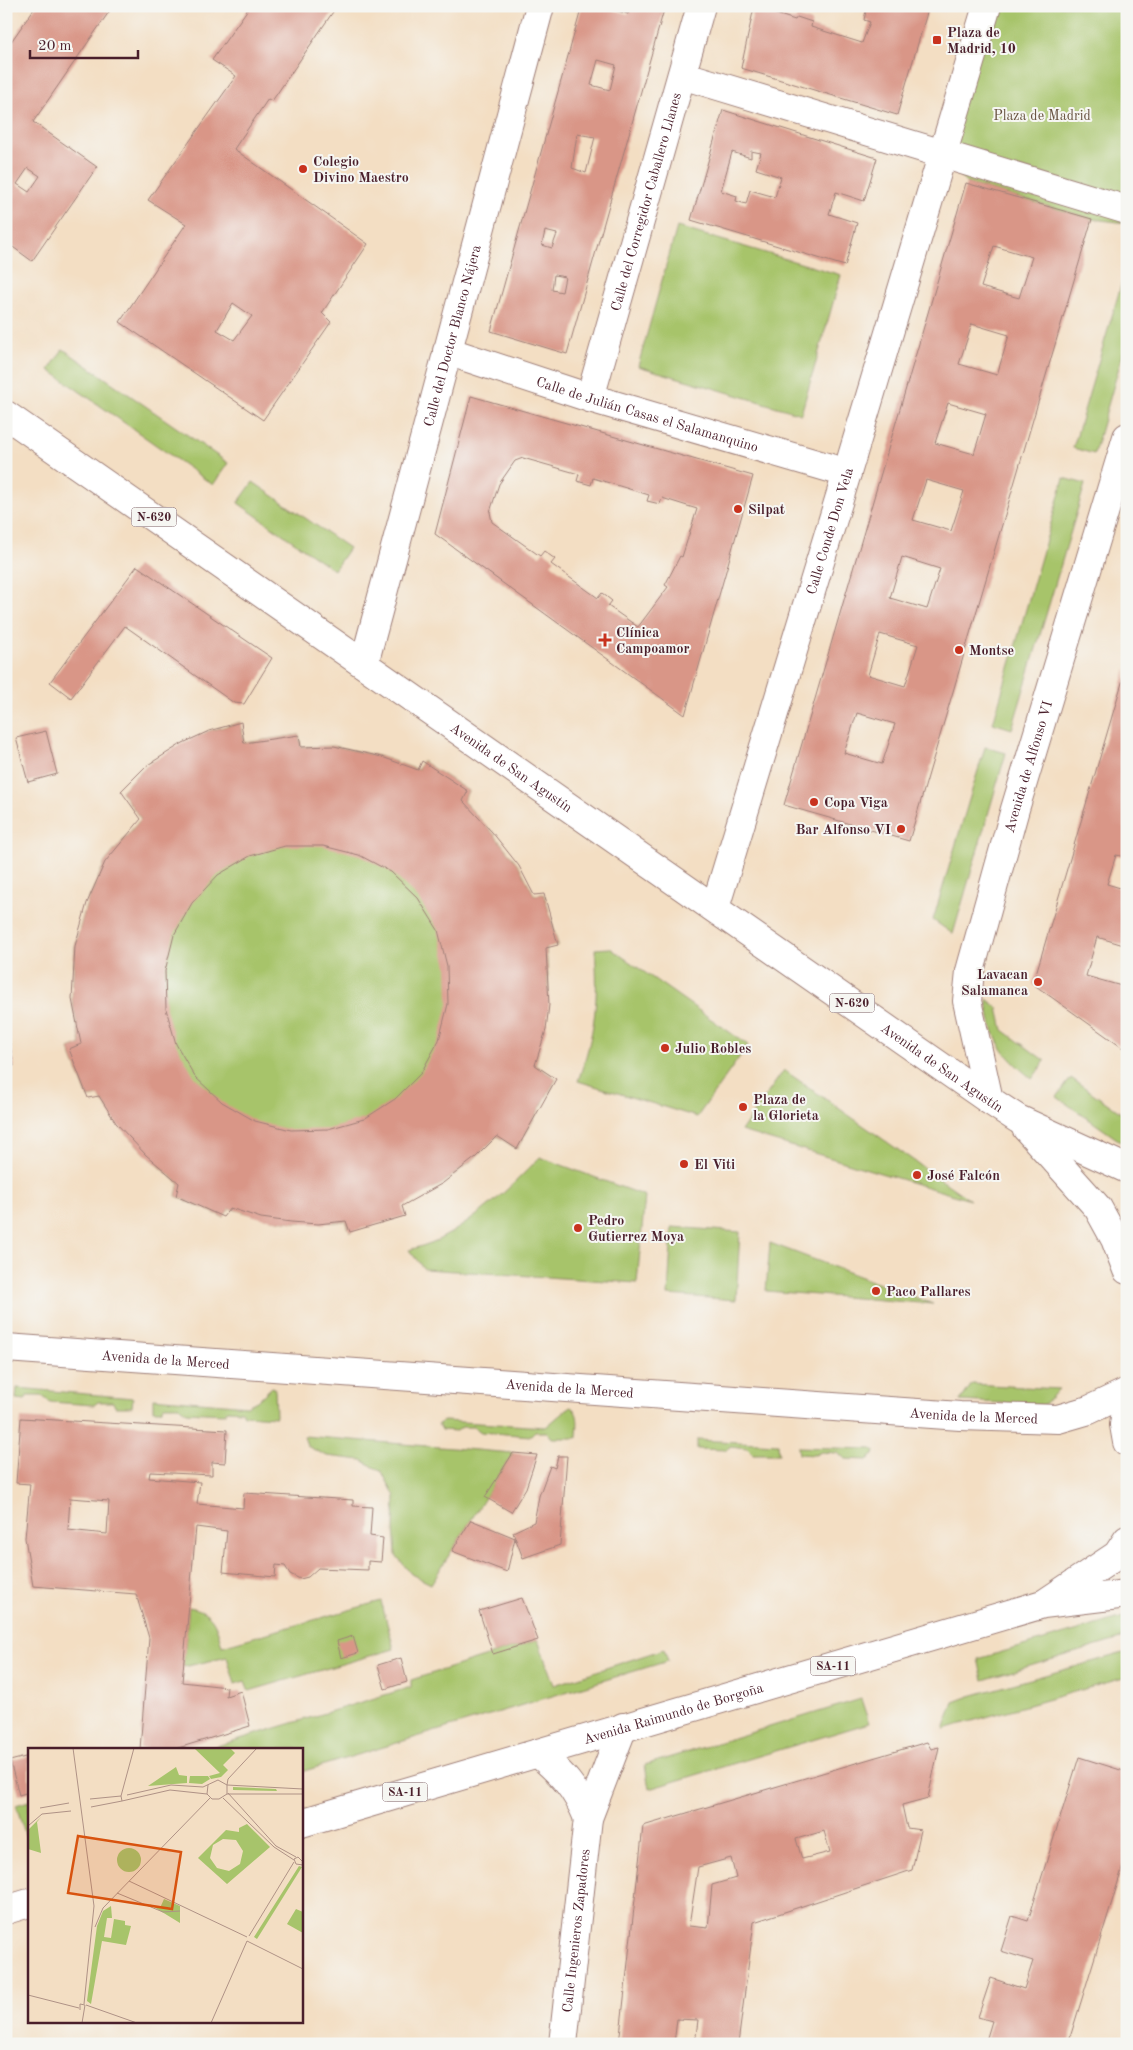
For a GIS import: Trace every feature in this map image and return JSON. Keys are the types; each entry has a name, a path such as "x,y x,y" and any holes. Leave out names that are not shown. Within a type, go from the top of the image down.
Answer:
{"main road":[{"name":"Calle del Doctor Blanco Nájera","path":"364,664 540,6"},
{"name":"Calle del Corregidor Caballero Llanes","path":"590,398 700,6"},
{"path":"942,154 986,6"},
{"path":"682,75 1127,210"},
{"name":"Calle Conde Don Vela","path":"715,908 942,154"},
{"name":"Calle de Julián Casas el Salamanquino","path":"447,351 590,398 847,473"},
{"name":"Avenida de San Agustín","path":"6,415 989,1100 1018,1119 1127,1169"},
{"name":"Avenida de Alfonso VI","path":"989,1100 967,1001 970,971 1014,809 1127,438"},
{"name":"Avenida de San Agustín","path":"1018,1119 1098,1208 1116,1239 1127,1270"},
{"name":"Avenida de la Merced","path":"6,1348 960,1416 1058,1419 1089,1410 1127,1392"},
{"path":"1127,1401 1124,1425 1127,1442"},
{"name":"Avenida Raimundo de Borgoña","path":"1043,1604 1117,1555 1127,1540"},
{"name":"Avenida Raimundo de Borgoña","path":"302,1823 1043,1604 1127,1594"},
{"name":"Calle Ingenieros Zapadores","path":"563,2044 588,1818 623,1727"},
{"name":"Calle Ingenieros Zapadores","path":"538,1753 560,1772 578,1795 588,1818"},
{"path":"6,1910 28,1903"}],"green space":[{"name":"Plaza de Madrid","path":"987,6 1127,6 1127,223 1092,219 966,183 942,154"},
{"path":"677,227 841,275 801,414 638,366"},
{"path":"1127,265 1127,339 1094,454 1073,448"},
{"path":"63,349 228,463 213,485 49,370"},
{"path":"1064,478 1085,484 1012,729 993,723"},
{"path":"253,482 349,548 334,570 238,503"},
{"path":"241,722 244,743 299,735 301,747 334,746 382,757 418,770 422,761 468,791 463,801 492,832 519,866 534,895 544,894 558,945 546,948 548,994 546,1021 535,1065 556,1079 517,1149 497,1136 476,1157 443,1183 350,1232 346,1221 301,1223 273,1219 230,1208 223,1217 176,1196 179,1183 135,1143 117,1122 99,1096 88,1098 69,1049 81,1044 72,999 75,946 87,903 105,862 141,819 121,791 146,766 209,731"},
{"path":"985,747 1006,753 953,934 933,920"},
{"path":"610,948 748,1045 697,1117 578,1081 592,1032 596,1001 595,949"},
{"path":"987,999 998,1008 1003,1030 1045,1061 1032,1079 1005,1053 1000,1045 992,1026"},
{"path":"784,1070 970,1200 741,1131"},
{"path":"1071,1078 1127,1117 1127,1146 1057,1097"},
{"path":"540,1157 645,1196 637,1283 424,1269 409,1250 438,1240 466,1223 505,1192"},
{"path":"672,1227 740,1232 736,1300 668,1295"},
{"path":"770,1243 933,1304 766,1291"},
{"path":"972,1384 1059,1389 1044,1405 960,1401"},
{"path":"272,1387 275,1388 276,1417 244,1415 242,1411 227,1410 224,1414 186,1412 179,1406 164,1406 161,1410 153,1410 153,1398 247,1406 257,1401"},
{"path":"17,1388 133,1398 132,1407 115,1407 113,1402 98,1402 94,1405 50,1402 42,1396 27,1396 25,1400 16,1399"},
{"path":"571,1407 577,1417 577,1438 552,1438 547,1432 535,1432 531,1436 481,1432 474,1427 462,1427 457,1431 441,1430 438,1424 444,1421 546,1427"},
{"path":"304,1436 513,1453 431,1584 411,1574 396,1555 394,1528 395,1496 382,1472 362,1460 327,1456 307,1446"},
{"path":"697,1440 778,1444 779,1454 753,1454 747,1448 730,1446 727,1450 697,1449"},
{"path":"798,1447 872,1449 875,1451 874,1455 867,1460 846,1459 837,1453 799,1454"},
{"path":"381,1601 394,1649 249,1691 245,1681 235,1684 227,1657 183,1667 189,1607 208,1615 218,1631 222,1646"},
{"path":"1127,1616 1127,1637 983,1680 978,1659"},
{"path":"538,1640 554,1685 664,1649 668,1661 302,1772 302,1748 210,1748 411,1687 411,1680"},
{"path":"1127,1652 1127,1677 944,1729 954,1702"},
{"path":"861,1699 869,1723 649,1789 645,1765"},
{"path":"28,1801 28,1843 16,1805"}],"building":[{"path":"36,6 113,6 33,122 97,167 32,261 6,242 6,49","holes":["28,168 40,176 29,192 17,184"]},
{"path":"250,6 337,6 272,101 268,99 234,149 368,244 322,313 331,322 263,420 120,322 186,224 148,200 236,76 212,60","holes":["233,303 252,316 234,340 217,330"]},
{"path":"582,6 615,6 614,10 628,14 631,6 665,6 567,354 491,331","holes":["598,60 616,65 610,90 591,85","577,134 595,137 586,173 572,168","545,231 557,234 552,248 542,245","554,275 565,277 562,292 552,290"]},
{"path":"867,6 929,6 897,115 741,68 754,7 795,20 797,17 812,22 811,27 862,43 870,22 864,20"},
{"path":"723,110 877,158 864,201 836,192 829,214 857,223 845,266 691,220","holes":["751,151 761,153 756,169 781,177 775,197 750,190 746,204 736,201 737,196 721,191 732,152 751,158"]},
{"path":"966,183 1092,219 909,841 784,805","holes":["994,246 1032,257 1019,298 981,287","972,324 1009,335 997,375 959,364","948,403 986,414 974,454 935,443","926,480 964,491 951,531 913,520","902,557 940,569 927,609 890,598","880,634 918,645 905,686 868,675","857,713 895,724 882,764 844,753"]},
{"path":"471,396 753,476 685,715 435,534","holes":["523,458 579,474 577,481 591,485 593,478 649,495 647,501 660,504 662,498 697,509 682,557 680,556 665,585 668,587 638,627 608,606 612,601 602,593 598,598 551,564 555,559 544,551 540,556 492,522 490,512 499,484 515,461"]},
{"path":"137,566 272,658 244,704 234,703 125,626 71,698 50,682"},
{"path":"1126,669 1127,857 1116,855 1107,884 1127,890 1127,946 1097,937 1086,976 1125,987 1127,982 1127,1051 1033,984"},
{"path":"241,722 244,743 299,735 301,747 334,746 382,757 418,770 422,761 468,791 463,801 492,832 519,866 534,895 544,894 558,945 546,948 549,1005 546,1030 535,1065 556,1079 517,1149 497,1136 476,1157 443,1183 402,1206 405,1216 350,1232 346,1221 318,1224 291,1222 261,1218 230,1208 223,1217 176,1196 179,1183 146,1155 116,1123 99,1096 88,1098 69,1049 81,1044 72,999 75,946 87,903 105,862 141,819 121,791 146,766 183,743 209,731","holes":["285,846 323,846 359,855 391,872 418,898 438,930 447,966 448,1004 439,1040 421,1073 395,1099 364,1119 328,1129 291,1130 255,1121 222,1102 195,1077 176,1044 166,1009 165,971 174,935 192,903 218,875 250,856"]},
{"path":"46,731 57,774 28,782 16,738"},
{"path":"6,1025 14,1066 6,1068"},
{"path":"21,1418 227,1430 225,1463 212,1462 212,1475 150,1472 149,1478 200,1482 197,1504 243,1508 244,1493 353,1500 353,1506 372,1507 370,1536 383,1538 381,1562 368,1561 368,1570 318,1568 308,1577 300,1579 290,1574 285,1566 276,1565 275,1577 223,1572 227,1531 196,1527 182,1682 227,1687 226,1696 241,1691 250,1726 178,1748 140,1748 149,1638 136,1594 33,1586 25,1538 30,1484 16,1483","holes":["70,1498 109,1501 107,1534 68,1530"]},
{"path":"513,1453 537,1455 526,1488 511,1512 485,1497"},
{"path":"558,1456 567,1456 560,1545 523,1558 513,1532 534,1522 539,1496 550,1466 555,1468"},
{"path":"471,1520 515,1538 507,1572 452,1551"},
{"path":"522,1598 538,1640 493,1654 479,1611"},
{"path":"353,1636 358,1653 341,1658 337,1641"},
{"path":"401,1658 407,1682 385,1689 378,1665"},
{"path":"927,1742 931,1749 939,1747 928,1798 902,1805 907,1828 921,1830 912,1870 754,1922 738,2044 695,2044 698,2020 677,2019 674,2044 619,2044 643,1826","holes":["824,1831 830,1852 802,1859 796,1839","731,1858 736,1878 712,1885 708,1928 689,1926 698,1867"]},
{"path":"28,1756 28,1792 19,1795 10,1761"},
{"path":"1079,1757 1127,1772 1127,1853 1068,2044 985,2044 992,2021 978,2017 991,1978 1024,1989 1033,1961 1001,1951 1012,1916 1028,1921"}],"place":[{"name":"Plaza de Madrid, 10","path":"937,40"},
{"name":"Colegio Divino Maestro","path":"303,169"},
{"name":"Silpat","path":"738,509"},
{"name":"Clínica Campoamor","path":"605,640"},
{"name":"Montse","path":"959,650"},
{"name":"Copa Viga","path":"814,802"},
{"name":"Bar Alfonso VI","path":"901,829"},
{"name":"Lavacan Salamanca","path":"1038,982"},
{"name":"Julio Robles","path":"665,1048"},
{"name":"Plaza de la Glorieta","path":"743,1107"},
{"name":"El Viti","path":"684,1164"},
{"name":"José Falcón","path":"917,1175"},
{"name":"Pedro Gutierrez Moya","path":"578,1228"},
{"name":"Paco Pallares","path":"876,1291"}]}
